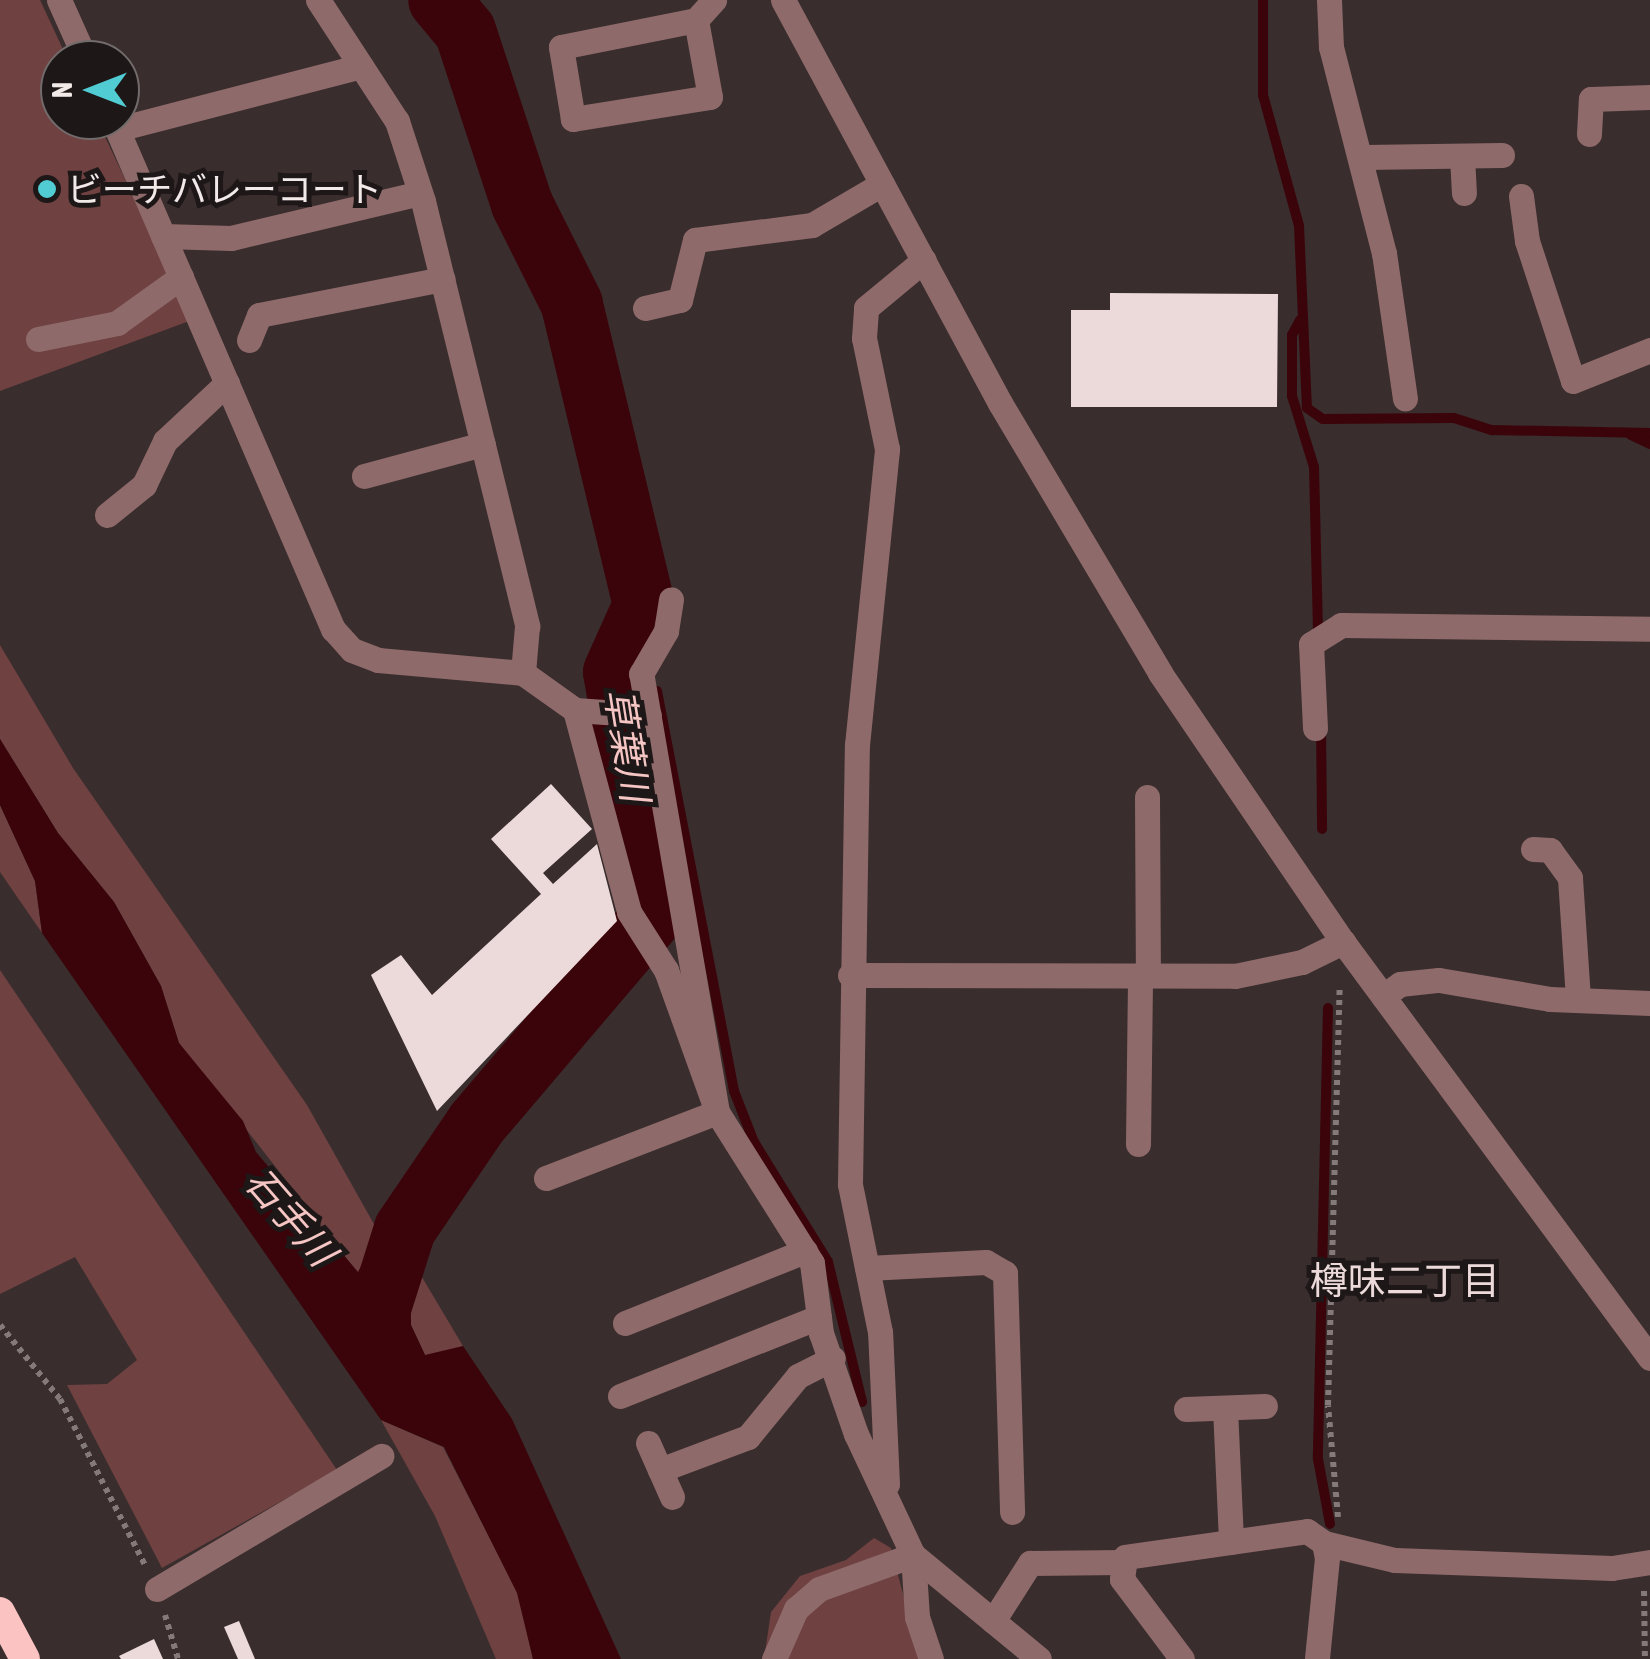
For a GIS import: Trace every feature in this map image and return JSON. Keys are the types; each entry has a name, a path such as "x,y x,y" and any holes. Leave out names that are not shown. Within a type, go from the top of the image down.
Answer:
{"highway":[{"path":"2,1619 25,1659"}],"street":[{"path":"59,0 77,40"},
{"path":"318,0 398,121 420,193 527,626 523,674"},
{"path":"696,20 710,97 574,120 561,47 696,20 714,0"},
{"path":"783,0 924,260 1160,674 1343,942 1650,1358"},
{"path":"1329,0 1331,47 1364,157 1405,398"},
{"path":"140,119 361,66"},
{"path":"1589,134 1591,98 1650,97"},
{"path":"122,140 333,629 352,650 378,660 523,674 586,711 644,715"},
{"path":"1462,156 1464,193"},
{"path":"1364,157 1502,156"},
{"path":"645,308 680,300 695,240 812,225 882,184"},
{"path":"163,236 231,238 420,193"},
{"path":"1521,196 1526,240 1572,381 1650,350"},
{"path":"887,1494 880,1332 850,1184 850,975 857,745 887,449 864,338 866,308 924,260"},
{"path":"38,339 117,323 181,276"},
{"path":"250,340 259,316 443,279"},
{"path":"107,515 144,485 166,441 227,382"},
{"path":"364,476 483,444"},
{"path":"672,599 666,631 641,674 644,715 717,1112"},
{"path":"1315,728 1312,644 1341,625 1650,630"},
{"path":"586,711 629,912 655,951 717,1112 805,1251 819,1317 856,1434 913,1555 917,1616 930,1659"},
{"path":"1138,1144 1146,798"},
{"path":"1533,849 1550,850 1570,878 1578,1000"},
{"path":"850,975 1235,976 1302,962 1343,942"},
{"path":"1382,996 1400,984 1438,980 1578,1000 1650,1002"},
{"path":"546,1178 717,1112"},
{"path":"625,1323 805,1251"},
{"path":"867,1268 986,1262 1006,1273 1012,1512"},
{"path":"620,1396 819,1317"},
{"path":"660,1470 748,1437 798,1376 834,1358"},
{"path":"1186,1410 1265,1406"},
{"path":"1225,1408 1231,1542"},
{"path":"648,1443 672,1498"},
{"path":"157,1589 381,1456"},
{"path":"993,1621 1030,1562 1122,1562 1135,1551 1307,1532 1332,1544 1395,1560 1647,1563"},
{"path":"1314,1658 1332,1544"},
{"path":"913,1555 1040,1659"},
{"path":"774,1659 796,1609 819,1589 913,1555"},
{"path":"1122,1562 1122,1579 1182,1659"}],"path":[{"path":"1332,1544 1328,1404 1343,942"},
{"path":"0,1325 60,1399 157,1589 178,1659"},
{"path":"1645,1659 1647,1563"}],"shaded area":[{"path":"0,0 40,0 59,40 40,40 40,140 106,140 192,320 0,391"},
{"path":"0,645 73,768 307,1105 379,1233 358,1273 179,1043 161,986 114,902 58,833 0,739"},
{"path":"0,805 35,881 42,933 0,872"},
{"path":"0,970 337,1470 162,1568 67,1385 107,1384 137,1360 75,1257 0,1294"},
{"path":"410,1257 463,1346 443,1356 425,1355 411,1325"},
{"path":"381,1420 443,1447 518,1593 533,1659 496,1659 435,1516"},
{"path":"874,1538 891,1548 920,1659 764,1659 771,1612 800,1576 846,1560"}],"water":[{"name":"石手川","path":"0,739 58,833 114,902 161,986 179,1043 243,1121 256,1152 358,1272 379,1233 410,1257 411,1325 425,1355 463,1346 512,1419 621,1659 533,1659 517,1593 444,1447 381,1420 42,933 35,881 0,805"}],"building":[{"path":"1110,293 1278,294 1277,407 1071,407 1071,310 1110,310"},
{"path":"551,784 592,829 543,873 553,884 597,844 617,921 437,1111 371,975 401,955 432,995 541,894 491,839"},
{"path":"239,1621 255,1659 238,1659 224,1627"},
{"path":"154,1639 163,1659 119,1656"}],"waterway":[{"name":"草葉川","path":"376,1321 405,1229 477,1123 655,914 614,672 644,605 572,304 522,204 465,31 439,0"},
{"path":"1263,0 1263,95 1299,226 1307,408 1323,419 1454,418 1492,430 1650,433"},
{"path":"1300,320 1292,335 1292,396 1314,467 1318,629"},
{"path":"1631,435 1650,444"},
{"path":"633,631 640,642"},
{"path":"657,691 734,1091 754,1142 828,1262 862,1402"},
{"path":"1321,725 1322,829"},
{"path":"1328,1008 1318,1459 1330,1524"}],"place":[{"name":"ビーチバレーコート","path":"47,189"}],"district":[{"name":"樽味二丁目","path":"1405,1281"}]}
